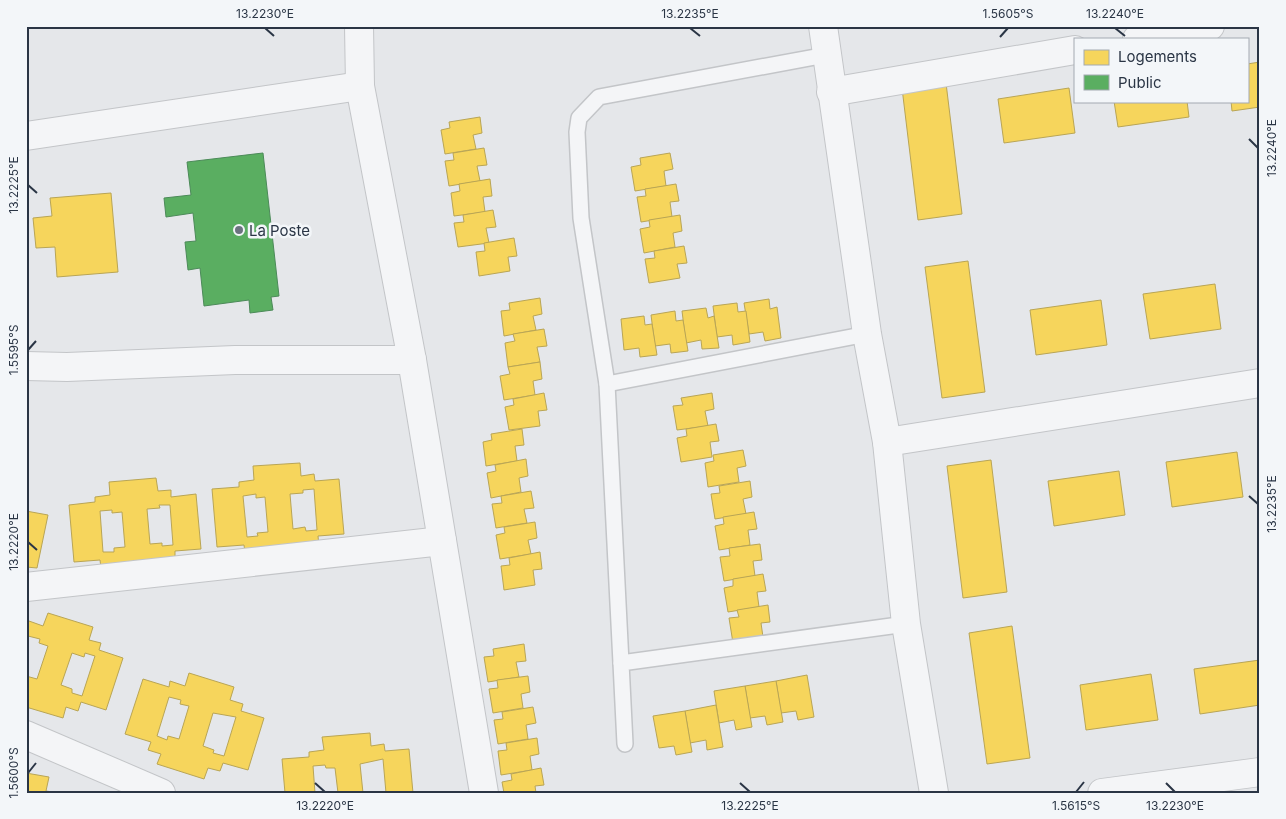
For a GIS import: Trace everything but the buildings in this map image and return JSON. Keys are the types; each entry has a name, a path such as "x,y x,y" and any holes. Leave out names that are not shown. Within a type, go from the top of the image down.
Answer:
{"street":[{"path":"359,26 360,86 412,360 484,793"},
{"path":"823,26 867,334 887,442 906,624 934,793"},
{"path":"1143,38 1210,26"},
{"path":"831,92 1074,50"},
{"path":"26,136 360,86"},
{"path":"26,366 67,367 235,360 412,360"},
{"path":"887,442 1260,383"},
{"path":"26,587 442,541"},
{"path":"26,735 161,793"},
{"path":"1102,793 1260,772"}],"lane":[{"path":"625,744 607,384 581,218 577,132 579,118 599,97 826,55"},
{"path":"607,384 867,334"},
{"path":"621,662 906,624"}],"place":[{"name":"La Poste","path":"239,230"}]}
